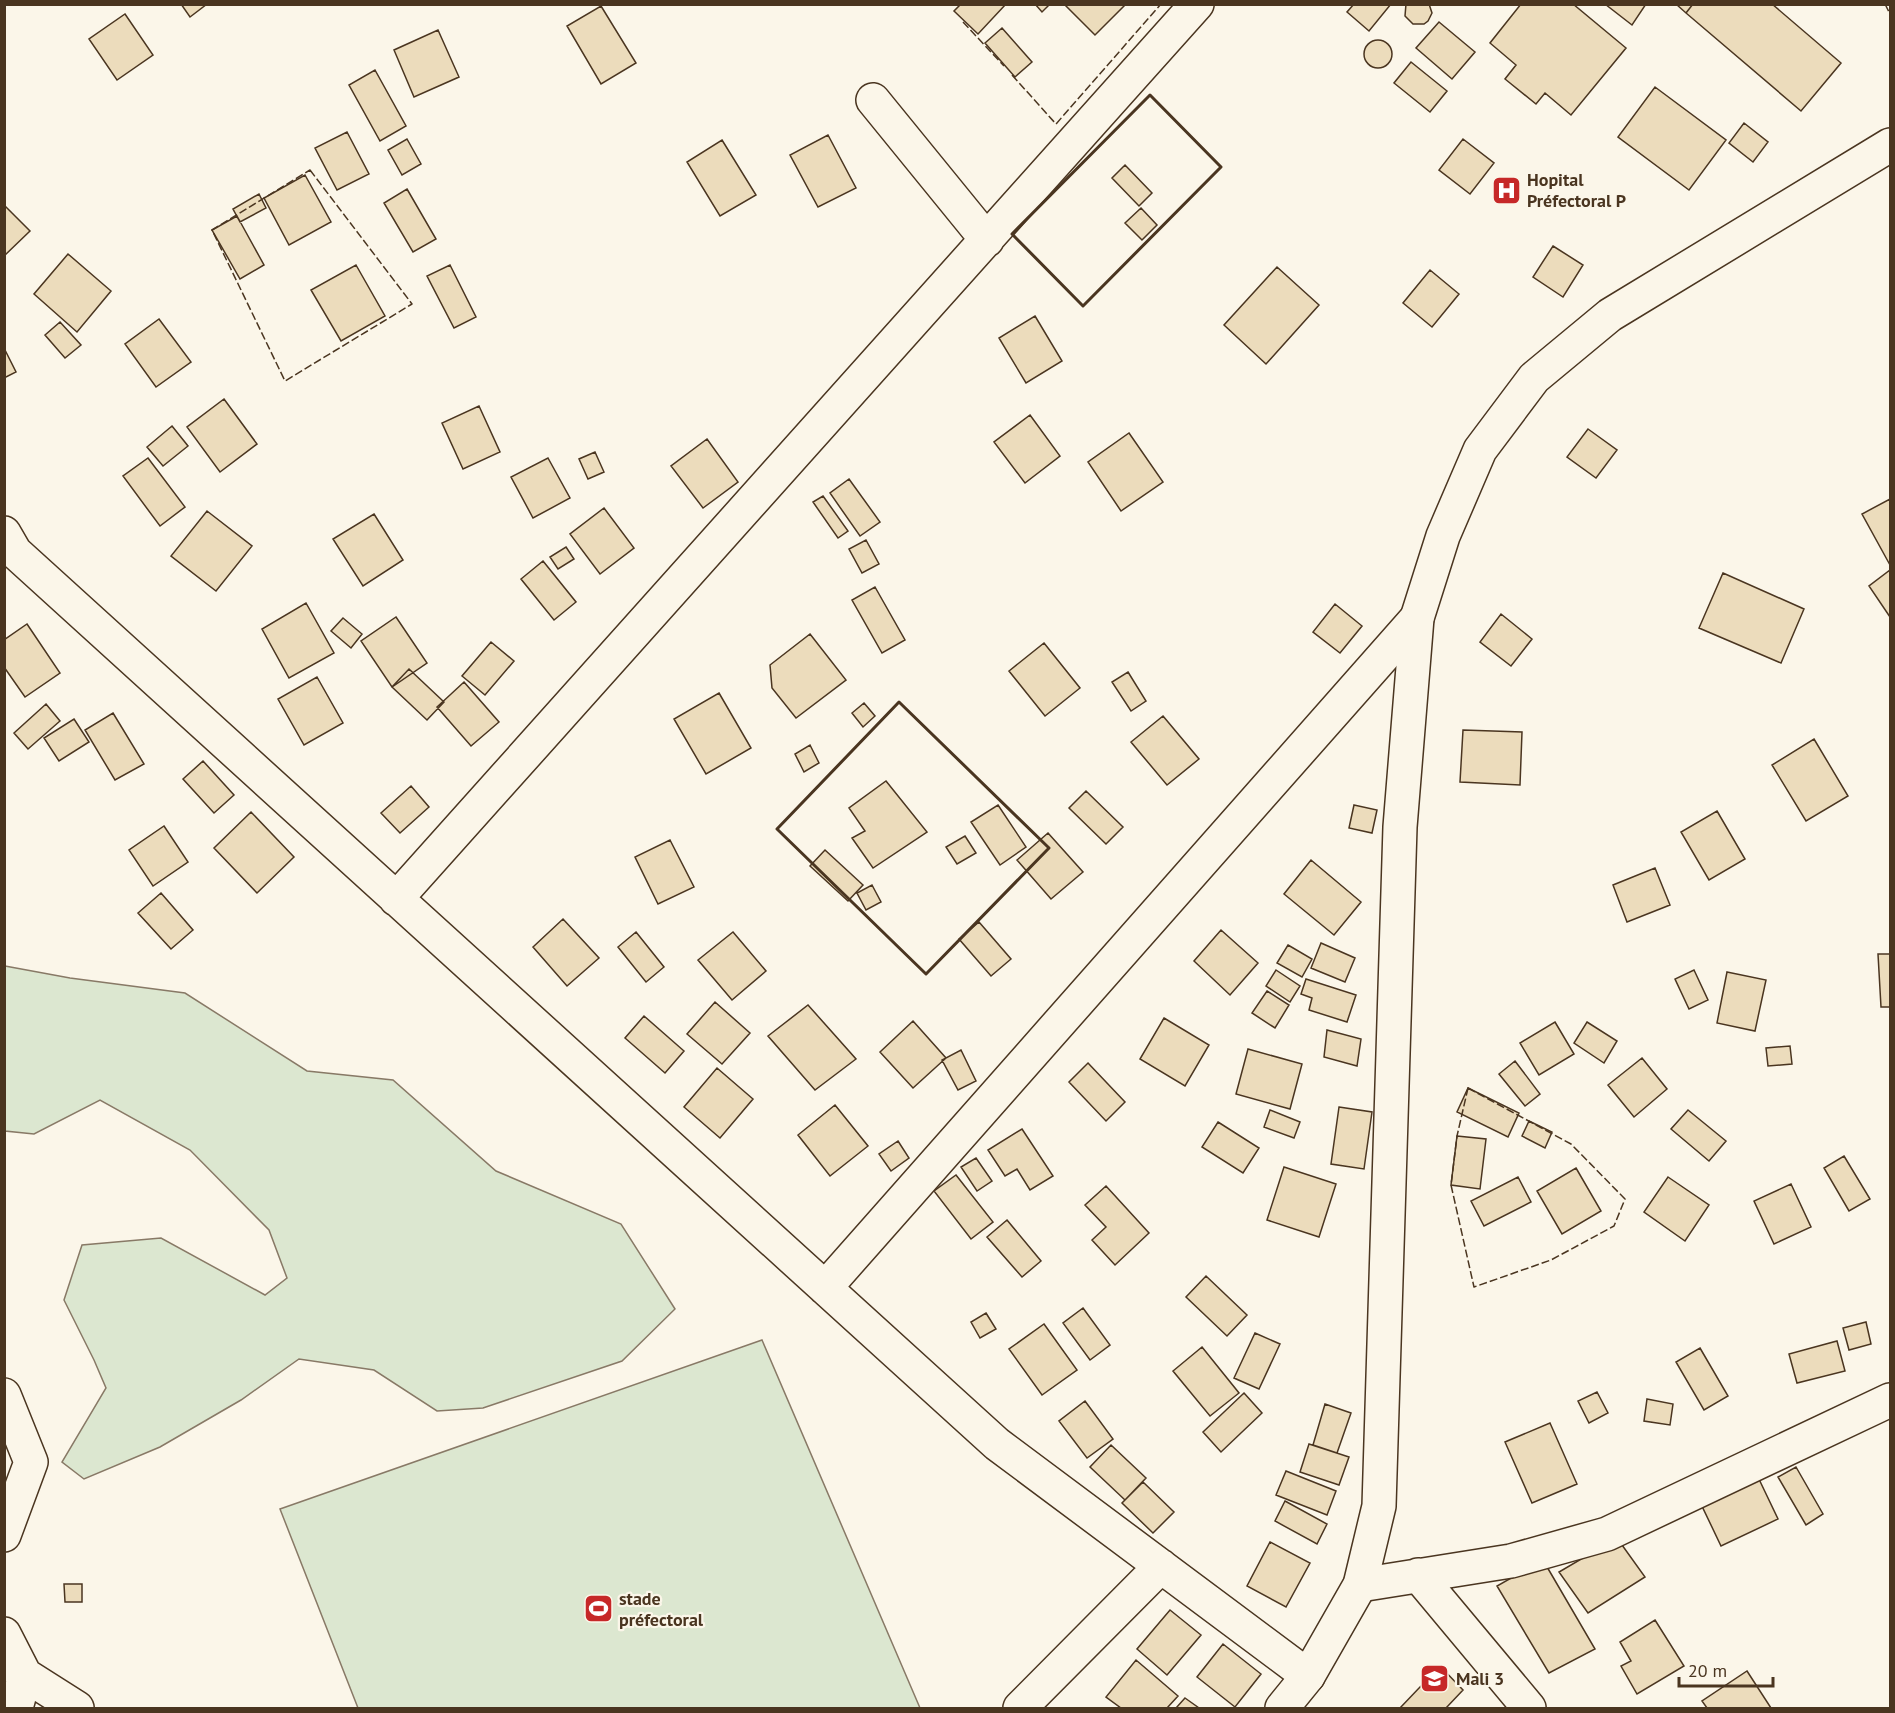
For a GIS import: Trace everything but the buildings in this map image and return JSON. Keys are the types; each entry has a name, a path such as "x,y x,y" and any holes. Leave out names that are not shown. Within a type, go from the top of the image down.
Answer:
{"street":[{"path":"396,899 1197,4"},
{"path":"873,100 987,240"},
{"path":"1282,1708 1308,1676 1360,1585 1378,1506 1400,827 1417,618 1443,536 1480,450 1534,378 1610,315 1890,145"},
{"path":"4,533 15,552 997,1444 1308,1676"},
{"path":"825,1288 1417,618"},
{"path":"4,1395 31,1462 4,1535"},
{"path":"1360,1585 1511,1561 1607,1534 1890,1400"},
{"path":"1020,1708 1161,1566"},
{"path":"1418,1575 1529,1708"},
{"path":"4,1634 15,1667 16,1708"},
{"path":"15,1667 77,1708"}],"green space":[{"path":"5,966 70,978 185,993 307,1071 393,1080 496,1171 621,1224 675,1309 622,1361 483,1408 437,1411 374,1370 299,1359 241,1400 160,1447 84,1479 62,1462 106,1388 64,1300 82,1245 161,1238 265,1295 287,1278 269,1230 190,1150 100,1100 34,1134 5,1131"},
{"name":"stade préfectoral","path":"762,1340 920,1708 358,1708 280,1509"}],"fence":[{"path":"1012,75 1056,124 1161,4"},
{"path":"1885,4 1890,14"},
{"path":"963,22 1004,66"},
{"path":"310,170 412,304 285,381 212,230 310,170"},
{"path":"1468,1088 1571,1144 1625,1199 1614,1226 1551,1260 1474,1287 1451,1185 1457,1136 1468,1088"}],"wall":[{"path":"1150,95 1221,167 1083,306 1012,234 1150,95"},
{"path":"899,702 1049,848 926,974 777,829 899,702"}],"place":[{"name":"Hopital Préfectoral P","path":"1506,190"},
{"name":"stade préfectoral","path":"598,1609"},
{"name":"Mali 3","path":"1435,1679"}]}
